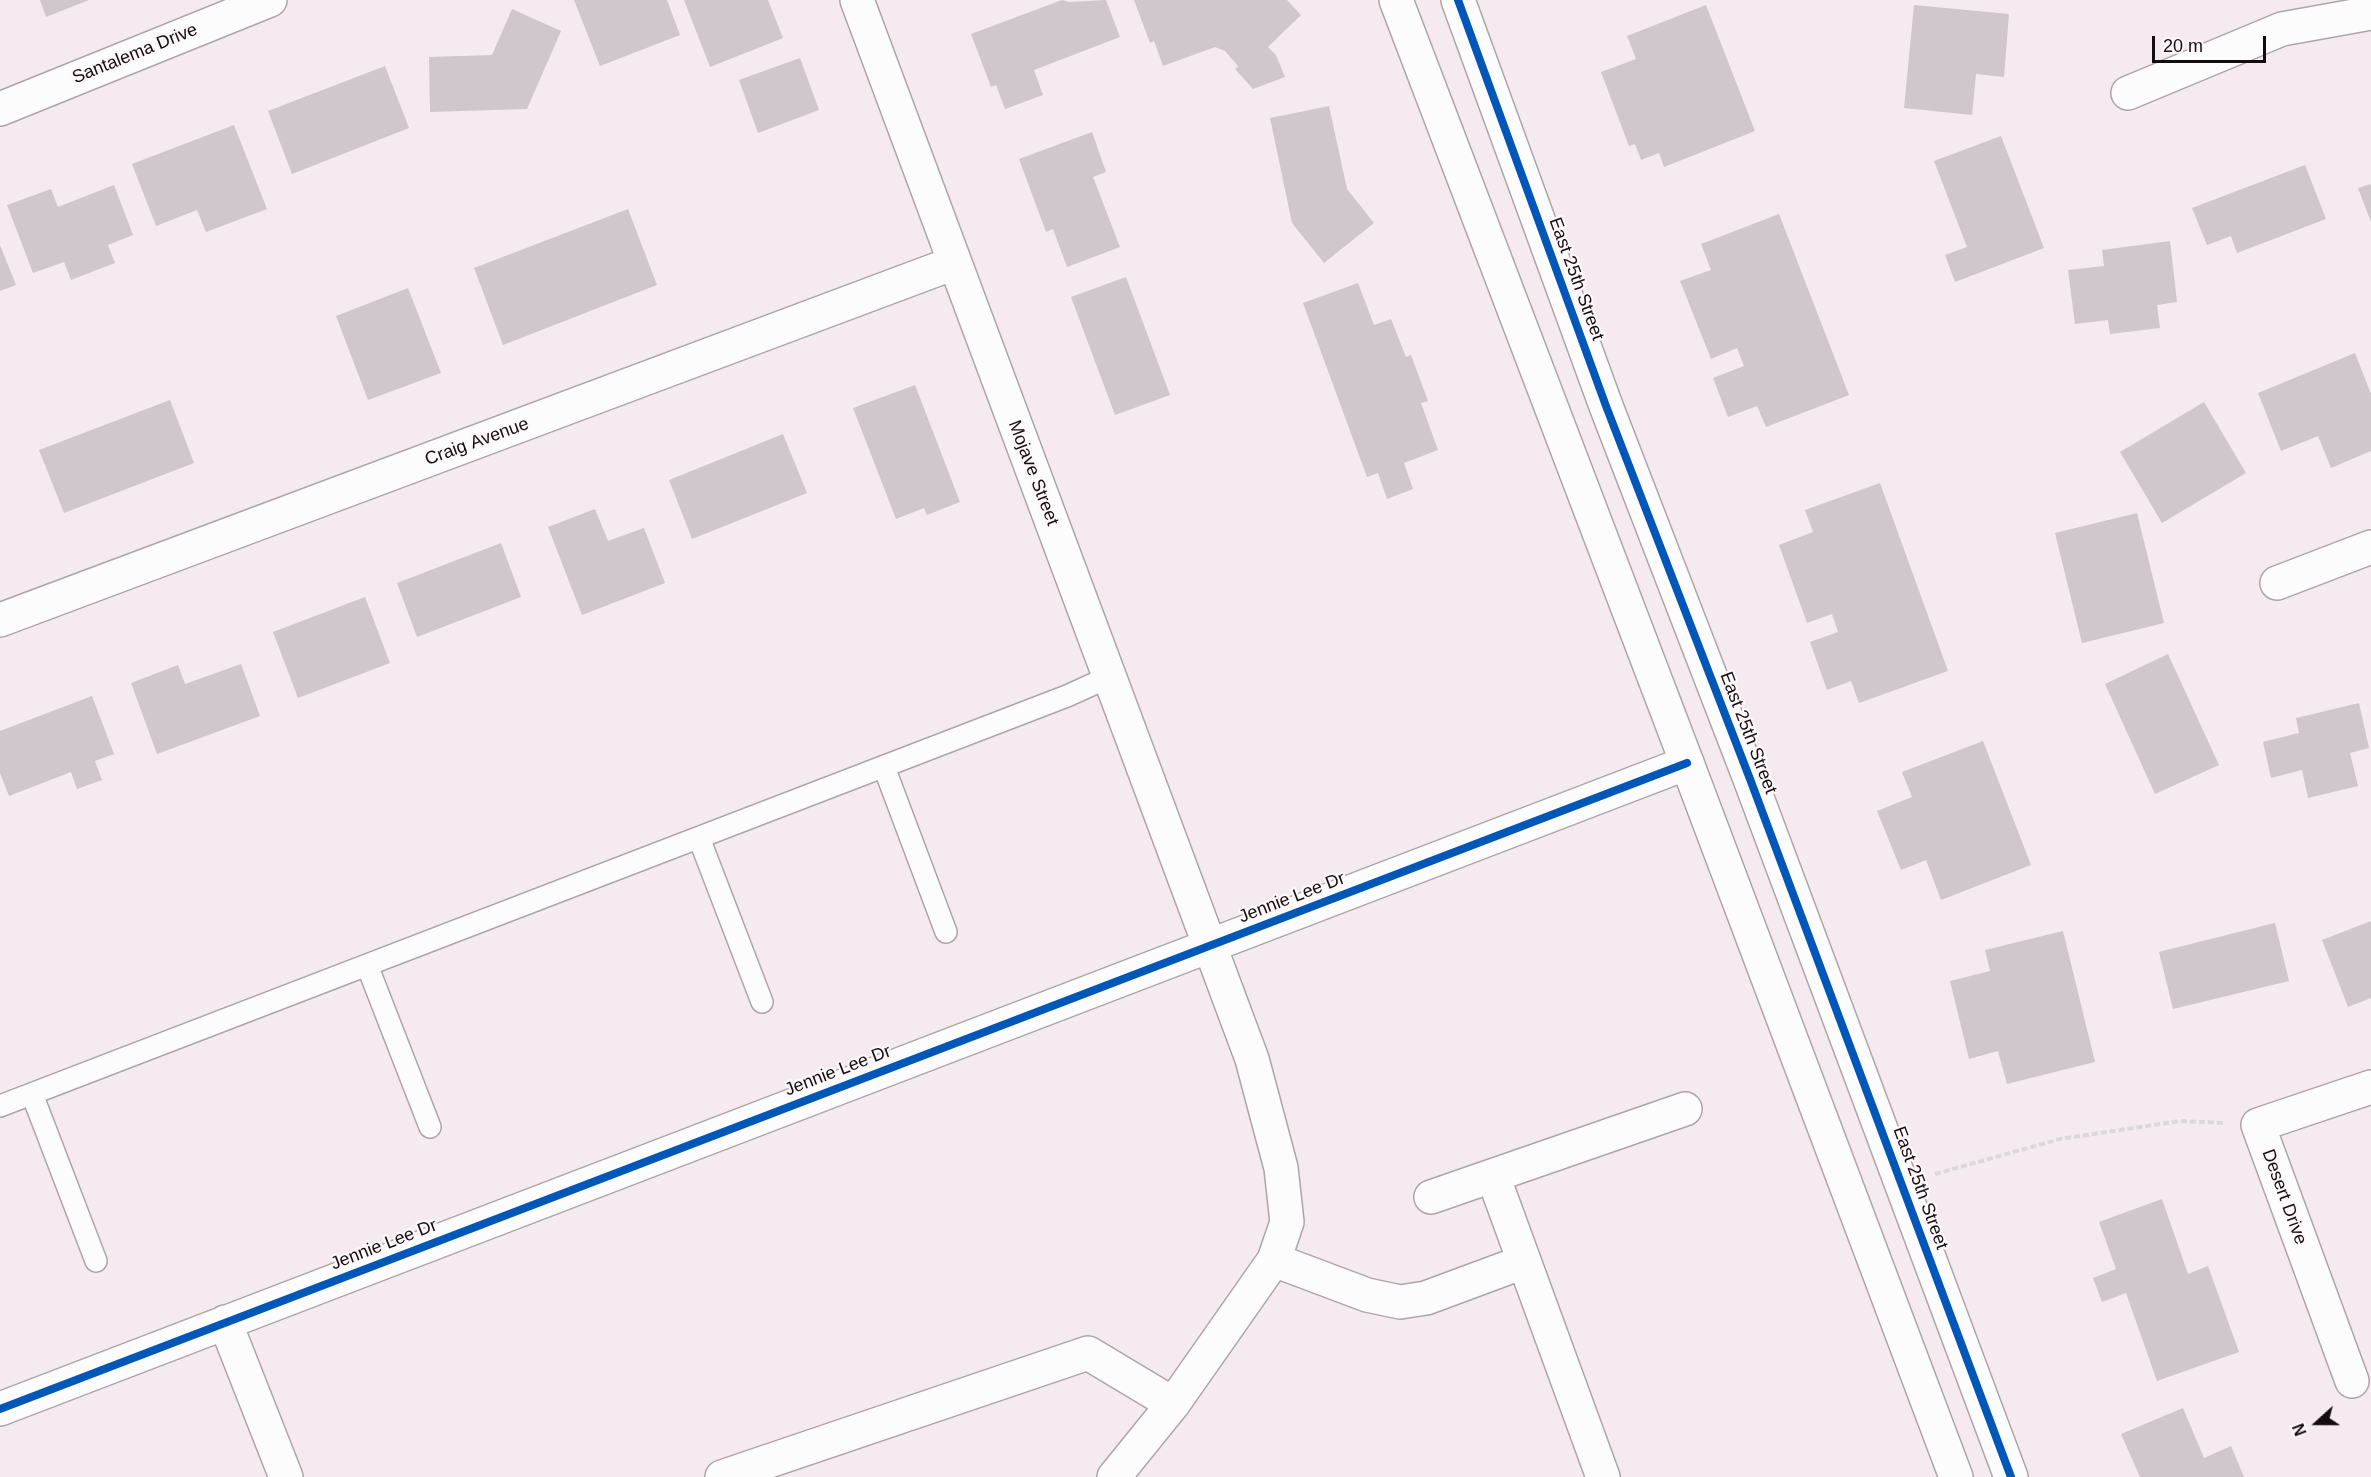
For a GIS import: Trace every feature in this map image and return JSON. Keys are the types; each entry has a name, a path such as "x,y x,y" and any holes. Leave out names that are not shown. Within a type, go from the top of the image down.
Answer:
{"street":[{"name":"Santalema Drive","path":"0,109 270,0"},
{"name":"Mojave Street","path":"857,0 1252,1059 1281,1168 1287,1222 1274,1260 1173,1404 1114,1477"},
{"path":"1396,0 1687,762 1956,1477"},
{"name":"East 25th Street","path":"1458,0 1606,406 1904,1187 2011,1477"},
{"path":"2128,93 2282,29 2371,13"},
{"name":"Craig Avenue","path":"0,620 954,263"},
{"path":"2277,583 2371,547"},
{"name":"Jennie Lee Dr","path":"0,1408 1687,762"},
{"name":"Desert Drive","path":"2352,1381 2258,1125 2371,1087"},
{"path":"1431,1197 1685,1109"},
{"path":"1493,1176 1603,1477"},
{"path":"1274,1260 1367,1295 1400,1302 1426,1298 1523,1262"},
{"path":"225,1322 286,1477"},
{"path":"722,1477 1088,1353 1173,1404"}],"lane":[{"path":"0,1106 884,767 1067,696 1109,677"},
{"path":"884,767 946,932"},
{"path":"699,838 762,1002"},
{"path":"367,965 430,1126"},
{"path":"32,1094 96,1261"}],"path":[{"path":"1904,1187 1948,1170 2061,1139 2180,1121 2258,1125"}],"building":[{"path":"40,0 89,0 46,17"},
{"path":"574,0 667,0 680,35 600,66"},
{"path":"684,0 768,0 783,38 710,67"},
{"path":"1062,0 1069,2 1106,0 1120,37 1034,70 1043,95 1005,109 996,85 991,87 971,34"},
{"path":"1134,0 1287,0 1301,15 1268,47 1276,55 1285,77 1253,89 1235,69 1238,66 1225,51 1215,47 1163,66 1154,41 1150,43"},
{"path":"1706,5 1755,131 1664,167 1659,153 1641,160 1635,144 1629,146 1601,72 1636,59 1627,36"},
{"path":"1914,5 2009,14 2004,77 1976,74 1972,115 1904,108"},
{"path":"512,9 561,31 527,109 430,112 429,57 492,55"},
{"path":"800,58 819,110 758,133 739,80"},
{"path":"385,66 409,128 292,174 268,111"},
{"path":"1329,106 1347,189 1374,223 1324,263 1292,223 1270,118"},
{"path":"234,125 267,209 206,232 197,210 156,226 132,164"},
{"path":"1092,132 1106,172 1093,177 1120,247 1067,267 1053,229 1046,232 1019,159"},
{"path":"2001,136 2044,248 1955,282 1945,255 1967,247 1934,161"},
{"path":"2305,165 2326,219 2237,253 2231,236 2207,245 2192,208"},
{"path":"2371,184 2371,222 2358,188"},
{"path":"114,185 133,235 108,245 115,263 71,280 64,262 33,273 7,205 51,189 58,207"},
{"path":"628,209 657,285 503,345 474,268"},
{"path":"1779,214 1849,395 1766,427 1757,406 1728,417 1713,378 1744,366 1737,348 1711,359 1680,281 1711,270 1701,244"},
{"path":"2170,241 2177,302 2157,305 2160,328 2110,334 2108,320 2075,324 2068,270 2104,266 2102,250"},
{"path":"0,245 16,285 0,291"},
{"path":"1126,277 1170,395 1115,415 1071,297"},
{"path":"1358,283 1374,325 1391,319 1406,357 1411,355 1428,401 1421,403 1438,450 1404,463 1413,489 1387,499 1378,473 1367,477 1303,303"},
{"path":"408,288 441,373 368,400 336,316"},
{"path":"2355,353 2371,394 2371,451 2331,468 2318,436 2281,451 2258,393"},
{"path":"915,385 960,502 927,515 924,508 896,519 853,408"},
{"path":"170,400 194,463 64,513 39,450"},
{"path":"2204,402 2246,473 2162,523 2120,452"},
{"path":"783,434 807,493 692,539 669,480"},
{"path":"1880,483 1948,671 1859,703 1851,681 1827,690 1810,642 1838,632 1832,614 1807,623 1779,545 1813,532 1805,510"},
{"path":"595,509 608,541 644,528 665,583 582,615 548,527"},
{"path":"2137,513 2164,623 2082,643 2055,533"},
{"path":"501,543 521,597 417,637 397,583"},
{"path":"365,597 390,663 298,698 273,632"},
{"path":"2168,654 2219,765 2155,794 2105,684"},
{"path":"241,664 260,716 157,754 131,683 178,665 185,684"},
{"path":"92,696 114,754 95,761 102,780 77,789 71,772 9,796 0,773 0,731"},
{"path":"2359,703 2369,748 2350,753 2358,786 2308,798 2302,770 2271,778 2263,742 2299,733 2296,718"},
{"path":"1983,741 2031,865 1941,900 1926,860 1901,870 1877,811 1912,797 1902,772"},
{"path":"2371,921 2371,998 2348,1007 2322,940"},
{"path":"2275,923 2289,981 2173,1009 2159,952"},
{"path":"2063,931 2095,1062 2007,1084 1998,1051 1969,1059 1950,981 1990,971 1985,950"},
{"path":"2162,1199 2188,1274 2208,1266 2239,1352 2157,1381 2126,1293 2102,1302 2093,1278 2116,1269 2099,1222"},
{"path":"2183,1408 2204,1458 2231,1446 2244,1477 2140,1477 2121,1434"}],"cycle path":[{"path":"1458,0 1606,406 1750,779 2011,1477"},
{"path":"0,1409 1687,763"}]}
